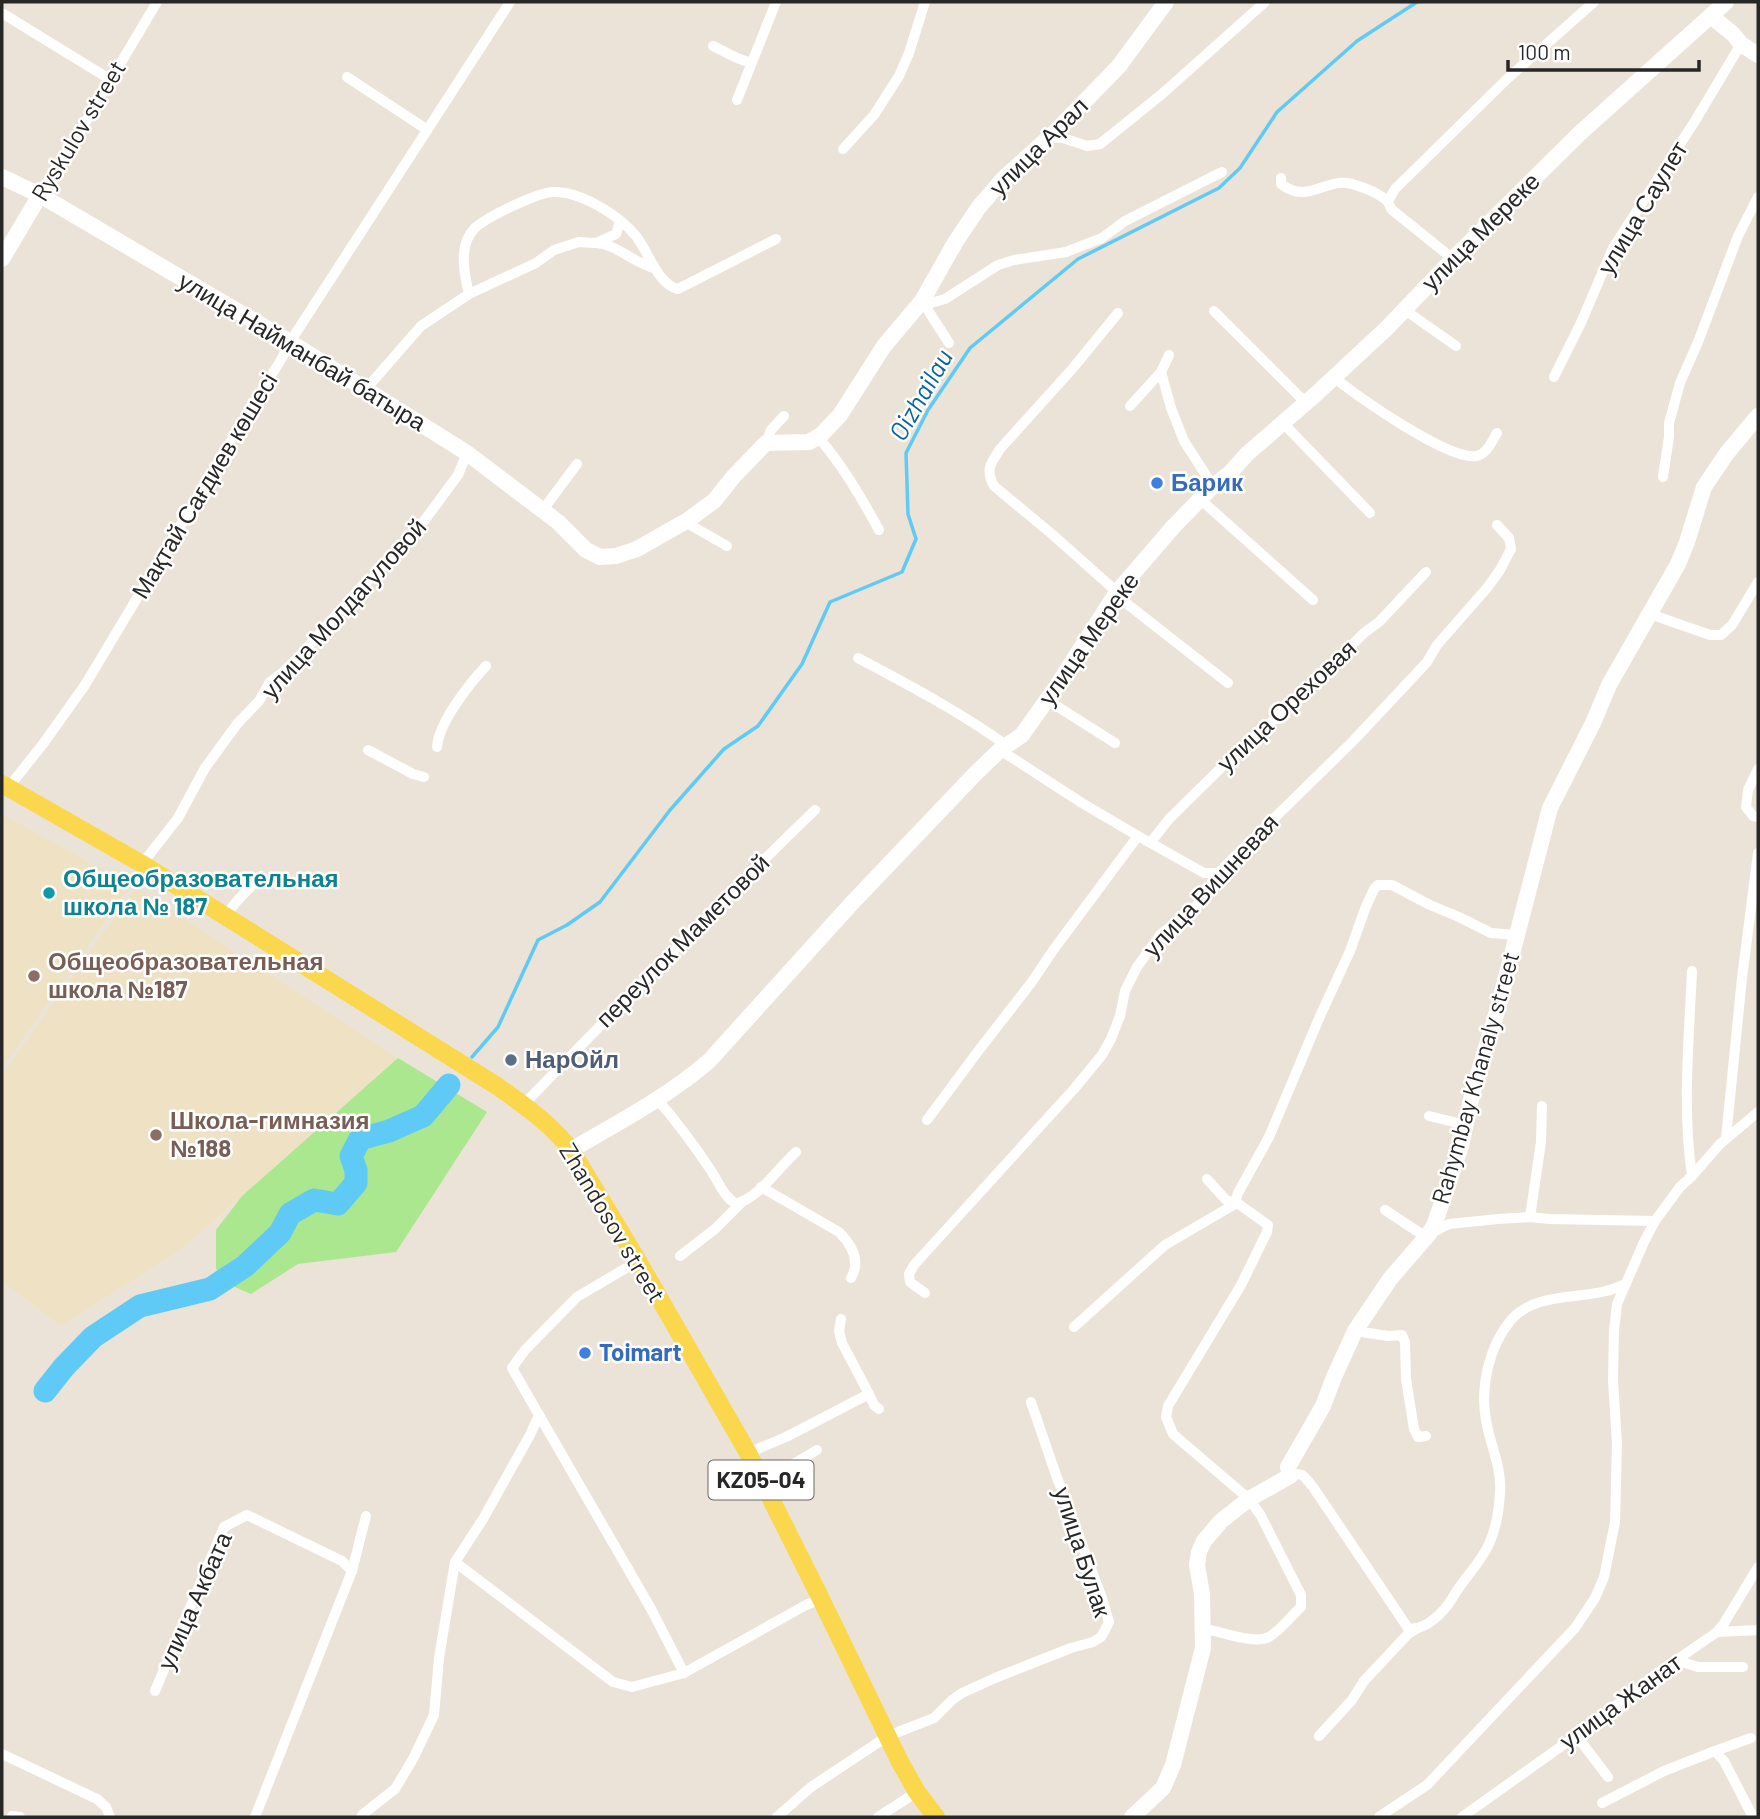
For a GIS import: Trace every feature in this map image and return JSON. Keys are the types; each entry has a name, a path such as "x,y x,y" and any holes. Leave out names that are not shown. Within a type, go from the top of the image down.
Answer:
{"main road":[{"name":"Zhandosov street","path":"5,786 142,864 497,1086 559,1135 571,1150 638,1261 748,1453 900,1762 936,1817"}],"street":[{"name":"Ryskulov street","path":"2,259 157,2"},
{"name":"Мақтай Сағдиев көшесі","path":"5,786 43,744 85,685 290,342 510,2"},
{"path":"737,100 776,2"},
{"path":"843,149 874,115 905,66 925,2"},
{"name":"улица Арал","path":"818,437 839,415 884,346 922,301 979,207 1003,179 1050,137 1119,66 1166,2"},
{"path":"1050,137 1063,138 1087,146 1100,144 1162,94 1265,2"},
{"path":"1388,201 1395,189 1507,79 1594,2"},
{"path":"1720,6 1722,24 1741,44 1758,55"},
{"name":"улица Мереке","path":"571,1150 657,1099 709,1061 852,903 1003,747 1023,734 1117,592 1174,526 1247,454 1335,378 1578,134 1720,6"},
{"path":"2,13 111,80"},
{"name":"улица Саулет","path":"1554,377 1614,248 1741,44"},
{"path":"713,46 751,62"},
{"path":"347,78 426,129"},
{"path":"922,301 931,303 945,299 998,265 1066,252 1102,238 1125,221 1222,172"},
{"name":"улица Найманбай батыра","path":"2,177 40,195 290,342 467,453 558,523 586,550 600,557 616,556 637,549 685,522"},
{"path":"1282,178 1281,184 1296,192 1316,191 1341,182 1388,201 1391,209 1453,259"},
{"path":"469,294 464,248 476,227 509,209 553,192 590,201 620,221 636,237 654,268 672,288 678,289 776,239"},
{"path":"1663,477 1670,436 1669,423 1678,391 1738,236 1758,197"},
{"path":"596,243 616,234 620,221"},
{"path":"366,389 421,326 469,294 536,263 554,250 579,242 605,243 645,266 654,268"},
{"path":"922,301 949,343"},
{"path":"1405,310 1457,346"},
{"path":"1214,311 1306,403"},
{"path":"1118,313 1000,449 992,461 989,477 994,486 1053,535 1126,603 1228,683"},
{"path":"1130,406 1161,372 1169,355"},
{"path":"1161,372 1184,441 1213,486"},
{"path":"1335,378 1371,405 1459,454 1475,456 1485,451 1497,433"},
{"path":"1140,395 1150,389 1160,392 1171,408"},
{"path":"727,546 685,522 714,501 766,443 771,430 784,416"},
{"name":"Rahymbay Khanaly street","path":"1290,1476 1288,1468 1319,1416 1355,1331 1390,1279 1434,1226 1466,1125 1549,808 1597,716 1609,685 1678,564 1704,487 1727,453 1758,416"},
{"path":"1283,423 1370,513"},
{"path":"766,443 809,442 818,437 855,486 878,530"},
{"name":"улица Молдагуловой","path":"142,864 178,818 205,768 237,724 259,701 270,682 296,660 361,587 410,540 458,475 467,453"},
{"path":"542,511 578,464"},
{"path":"1200,500 1313,600"},
{"name":"улица Вишневая","path":"925,1293 911,1282 909,1274 914,1265 1102,1055 1120,1016 1125,991 1137,967 1161,934 1195,908 1218,873 1407,684 1487,588 1511,549 1509,538 1497,525"},
{"name":"улица Ореховая","path":"1151,842 1170,818 1226,763 1308,690 1364,633 1379,622 1426,572"},
{"path":"1650,614 1710,635 1721,635 1732,625 1758,582"},
{"path":"858,658 985,730 1003,747 1082,803 1204,873 1218,873"},
{"path":"437,747 438,737 467,686 486,666"},
{"path":"1047,701 1115,743"},
{"path":"368,750 424,778"},
{"path":"1758,769 1748,790 1745,807 1753,816 1758,817"},
{"name":"переулок Маметовой","path":"523,1105 815,810"},
{"path":"927,1120 1138,835"},
{"path":"1726,1139 1758,853"},
{"path":"225,916 261,876"},
{"path":"1074,1327 1165,1245 1235,1204 1275,1124 1350,951 1365,909 1378,885 1392,886 1491,933 1517,935"},
{"path":"1692,971 1686,1098 1687,1145 1692,1176"},
{"path":"657,1099 685,1133 735,1205"},
{"path":"1530,1217 1541,1142 1542,1106"},
{"path":"1379,1817 1427,1785 1575,1628 1595,1598 1606,1570 1615,1522 1617,1475 1613,1380 1617,1304 1644,1242 1680,1187 1726,1139 1758,1112"},
{"path":"1429,1116 1466,1125"},
{"path":"680,1256 715,1229 735,1205 761,1187 796,1152"},
{"path":"1208,1180 1226,1200 1240,1205 1264,1221 1268,1225 1268,1232 1241,1284 1168,1406 1166,1417 1173,1434 1249,1499 1261,1516 1300,1595 1301,1607 1270,1636 1261,1640 1228,1635"},
{"path":"761,1187 839,1232 848,1241 855,1255 855,1271 851,1278"},
{"path":"1385,1210 1427,1236 1449,1224 1530,1217 1656,1222"},
{"path":"638,1261 577,1297 525,1350 512,1368 650,1607 684,1673"},
{"path":"1319,1736 1409,1632 1434,1618 1448,1606 1493,1535 1501,1480 1486,1420 1485,1386 1486,1374 1499,1337 1513,1317 1524,1309 1558,1298 1606,1292 1626,1284"},
{"path":"841,1319 839,1331 842,1343 878,1409"},
{"path":"1355,1331 1388,1336 1402,1335 1414,1429 1418,1437 1426,1436"},
{"path":"748,1453 786,1437 869,1394"},
{"name":"улица Булак","path":"888,1736 934,1718 962,1693 1071,1648 1093,1642 1101,1636 1109,1622 1031,1402"},
{"path":"361,1817 395,1789 434,1715 439,1658 455,1562 483,1520 539,1415"},
{"path":"762,1482 817,1450"},
{"path":"1132,1817 1163,1788 1172,1765 1203,1648 1202,1594 1197,1564 1199,1552 1204,1541 1221,1521 1249,1499 1290,1476 1302,1474 1409,1632"},
{"name":"улица Акбата","path":"155,1691 224,1527 247,1515 342,1561 352,1571"},
{"path":"255,1817 352,1571 366,1516"},
{"path":"455,1562 613,1682 632,1687 684,1673 821,1599"},
{"name":"улица Жанат","path":"1462,1817 1717,1632 1758,1567"},
{"path":"1204,1629 1220,1631 1243,1647"},
{"path":"1717,1632 1758,1629"},
{"path":"1676,1660 1698,1667 1743,1667"},
{"path":"1576,1735 1608,1777"},
{"path":"777,1817 811,1787 888,1736"},
{"path":"1602,1803 1664,1771 1752,1738"},
{"path":"1715,1751 1724,1761 1753,1817"},
{"path":"2,1754 97,1800 106,1807 110,1817"},
{"path":"878,1817 917,1791"}],"shaded area":[{"name":"Общеобразовательная школа №187","path":"2,814 130,885 2,1068"},
{"name":"Школа-гимназия №188","path":"136,887 398,1058 184,1247 61,1326 2,1281 2,1075"}],"green space":[{"path":"398,1058 487,1112 396,1252 298,1264 251,1294 235,1287 216,1269 216,1230 242,1196"}],"waterway":[{"name":"Oizhailau","path":"472,1057 498,1027 538,940 567,925 600,902 670,810 724,749 758,726 802,664 830,602 902,572 916,539 908,514 906,453 928,410 970,348 1078,259 1219,188 1240,168 1277,112 1357,41 1417,2"},
{"path":"45,1391 93,1337 140,1306 210,1289 245,1266 280,1233 290,1214 314,1200 338,1204 356,1183 356,1170 351,1156 360,1139 389,1131 423,1116 449,1085"}],"place":[{"name":"Барик","path":"1157,483"},
{"name":"Общеобразовательная школа № 187","path":"49,893"},
{"name":"Общеобразовательная школа №187","path":"34,976"},
{"name":"НарОйл","path":"511,1060"},
{"name":"Школа-гимназия №188","path":"156,1135"},
{"name":"Toimart","path":"585,1353"}]}
